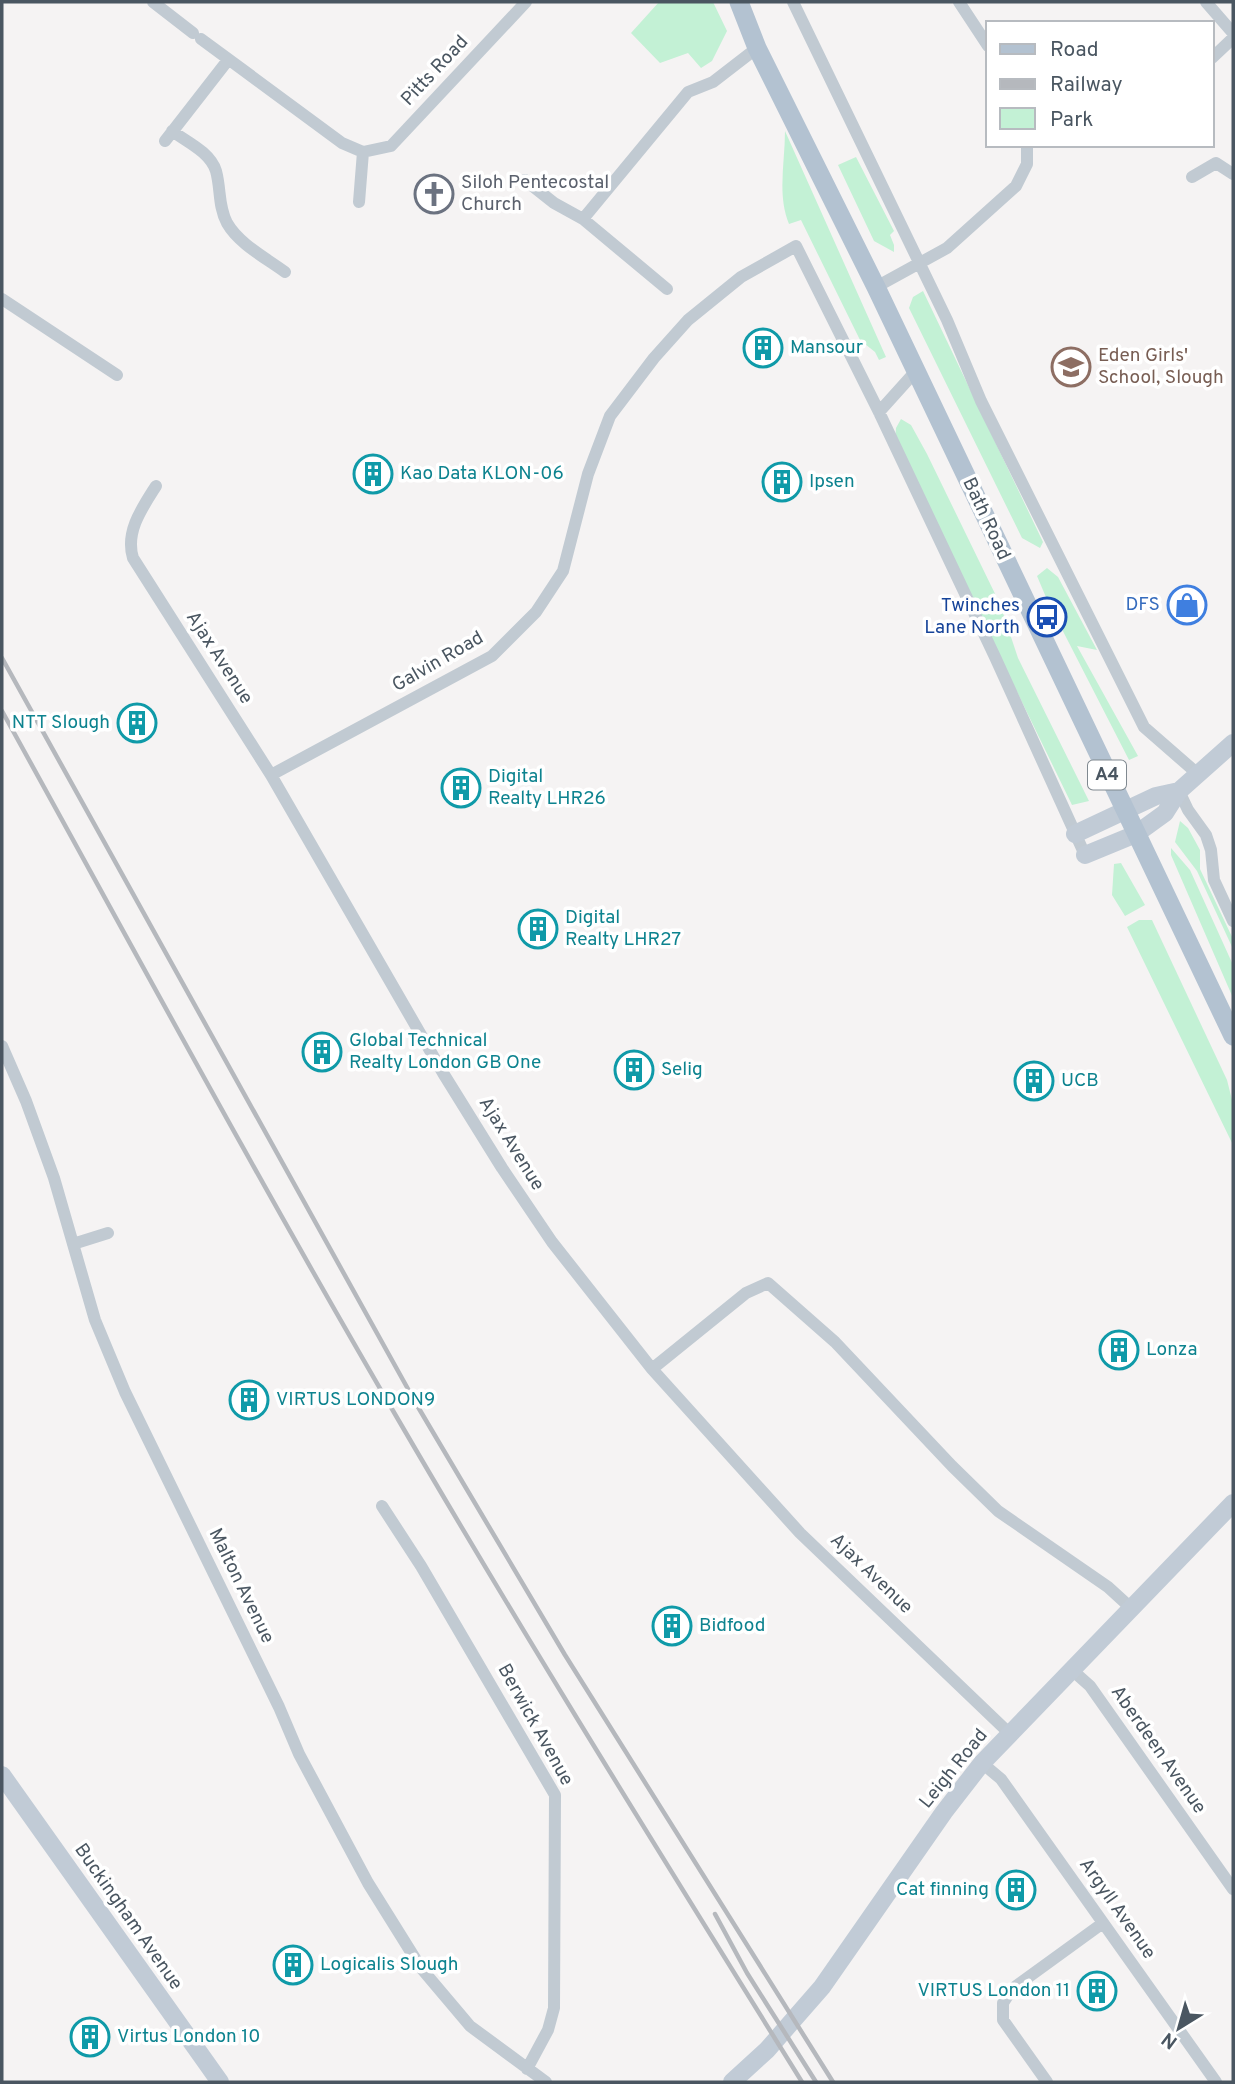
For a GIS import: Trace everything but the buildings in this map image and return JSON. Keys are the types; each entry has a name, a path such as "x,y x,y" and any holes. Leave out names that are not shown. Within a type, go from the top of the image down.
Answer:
{"main road":[{"name":"Bath Road","path":"738,2 757,48 876,287 1233,1036"}],"street":[{"path":"153,2 342,143 363,152 359,202"},
{"name":"Pitts Road","path":"363,152 391,146 526,2"},
{"path":"793,2 920,262 981,401 1144,727 1199,775"},
{"path":"959,2 986,43"},
{"path":"1206,2 1233,36 1214,56"},
{"path":"583,219 688,92 713,82 757,48"},
{"path":"228,60 168,136 205,154 215,169 220,208 229,226 246,244 285,272"},
{"path":"876,287 947,248 1016,186 1027,164 1027,147"},
{"path":"1192,177 1216,163 1233,174"},
{"path":"525,180 554,203 583,219 667,289"},
{"name":"Galvin Road","path":"271,775 492,656 516,634 536,612 563,571 588,474 610,416 654,358 688,320 741,277 796,246 879,412"},
{"path":"2,299 97,353 117,375"},
{"path":"915,372 879,412 1085,855 1136,834 1165,813 1179,791 1233,743"},
{"name":"Ajax Avenue","path":"156,486 138,515 129,544 133,558 271,775 443,1073 552,1242 652,1369 800,1533 1009,1733"},
{"path":"1075,834 1156,796 1179,791"},
{"path":"1179,791 1188,810 1206,835 1211,849 1214,880 1233,921"},
{"name":"Malton Avenue","path":"2,1046 26,1101 54,1178 94,1320 125,1392 279,1707 299,1754 368,1884 421,1968 470,2026 546,2082"},
{"path":"73,1244 108,1233"},
{"path":"652,1369 746,1293 768,1283 830,1336 951,1466 998,1511 1108,1587 1130,1608"},
{"name":"Leigh Road","path":"732,2082 767,2050 822,1987 944,1812 982,1763 1233,1503"},
{"name":"Berwick Avenue","path":"382,1506 421,1566 555,1795 554,2008 548,2030 527,2069"},
{"name":"Aberdeen Avenue","path":"1072,1670 1090,1686 1233,1889"},
{"name":"Argyll Avenue","path":"982,1763 1001,1779 1216,2082"},
{"name":"Buckingham Avenue","path":"2,1775 220,2082"},
{"path":"1046,2082 1003,2020 1003,2003 1012,1989 1103,1923"}],"green space":[{"path":"659,2 713,2 727,31 712,61 701,68 688,53 660,63 631,33"},
{"path":"785,131 886,357 879,360 875,352 860,340 801,220 789,224 782,190"},
{"path":"856,157 894,231 890,235 894,252 874,241 838,165"},
{"path":"923,291 1043,542 1040,548 1022,538 909,308 913,297"},
{"path":"901,419 911,425 927,454 1000,604 1018,658 1089,801 1072,805 895,441 896,428"},
{"path":"1047,568 1058,577 1097,650 1077,646 1138,756 1129,760 1048,602 1037,576"},
{"path":"1180,821 1188,828 1200,850 1200,869 1233,939 1233,949 1197,871 1175,842"},
{"path":"1171,848 1190,870 1233,965 1233,998 1171,855"},
{"path":"1121,863 1145,905 1125,916 1112,895 1114,864"},
{"path":"1139,920 1152,920 1227,1080 1233,1104 1233,1145 1127,927"}],"railway":[{"path":"2,658 418,1407 565,1655 833,2082"},
{"path":"2,711 248,1156 399,1421 548,1670 802,2082"},
{"path":"715,1914 747,1973 816,2082"}],"place":[{"name":"Siloh Pentecostal Church","path":"434,194"},
{"name":"Mansour","path":"763,348"},
{"name":"Eden Girls' School, Slough","path":"1071,367"},
{"name":"Kao Data KLON-06","path":"373,474"},
{"name":"Ipsen","path":"782,482"},
{"name":"DFS","path":"1187,605"},
{"name":"Twinches Lane North","path":"1047,617"},
{"name":"NTT Slough","path":"137,723"},
{"name":"Digital Realty LHR26","path":"461,788"},
{"name":"Digital Realty LHR27","path":"538,929"},
{"name":"Global Technical Realty London GB One","path":"322,1052"},
{"name":"Selig","path":"634,1070"},
{"name":"UCB","path":"1034,1081"},
{"name":"Lonza","path":"1119,1350"},
{"name":"VIRTUS LONDON9","path":"249,1400"},
{"name":"Bidfood","path":"672,1626"},
{"name":"Cat finning","path":"1016,1890"},
{"name":"Logicalis Slough","path":"293,1965"},
{"name":"VIRTUS London 11","path":"1097,1991"},
{"name":"Virtus London 10","path":"90,2037"}]}
